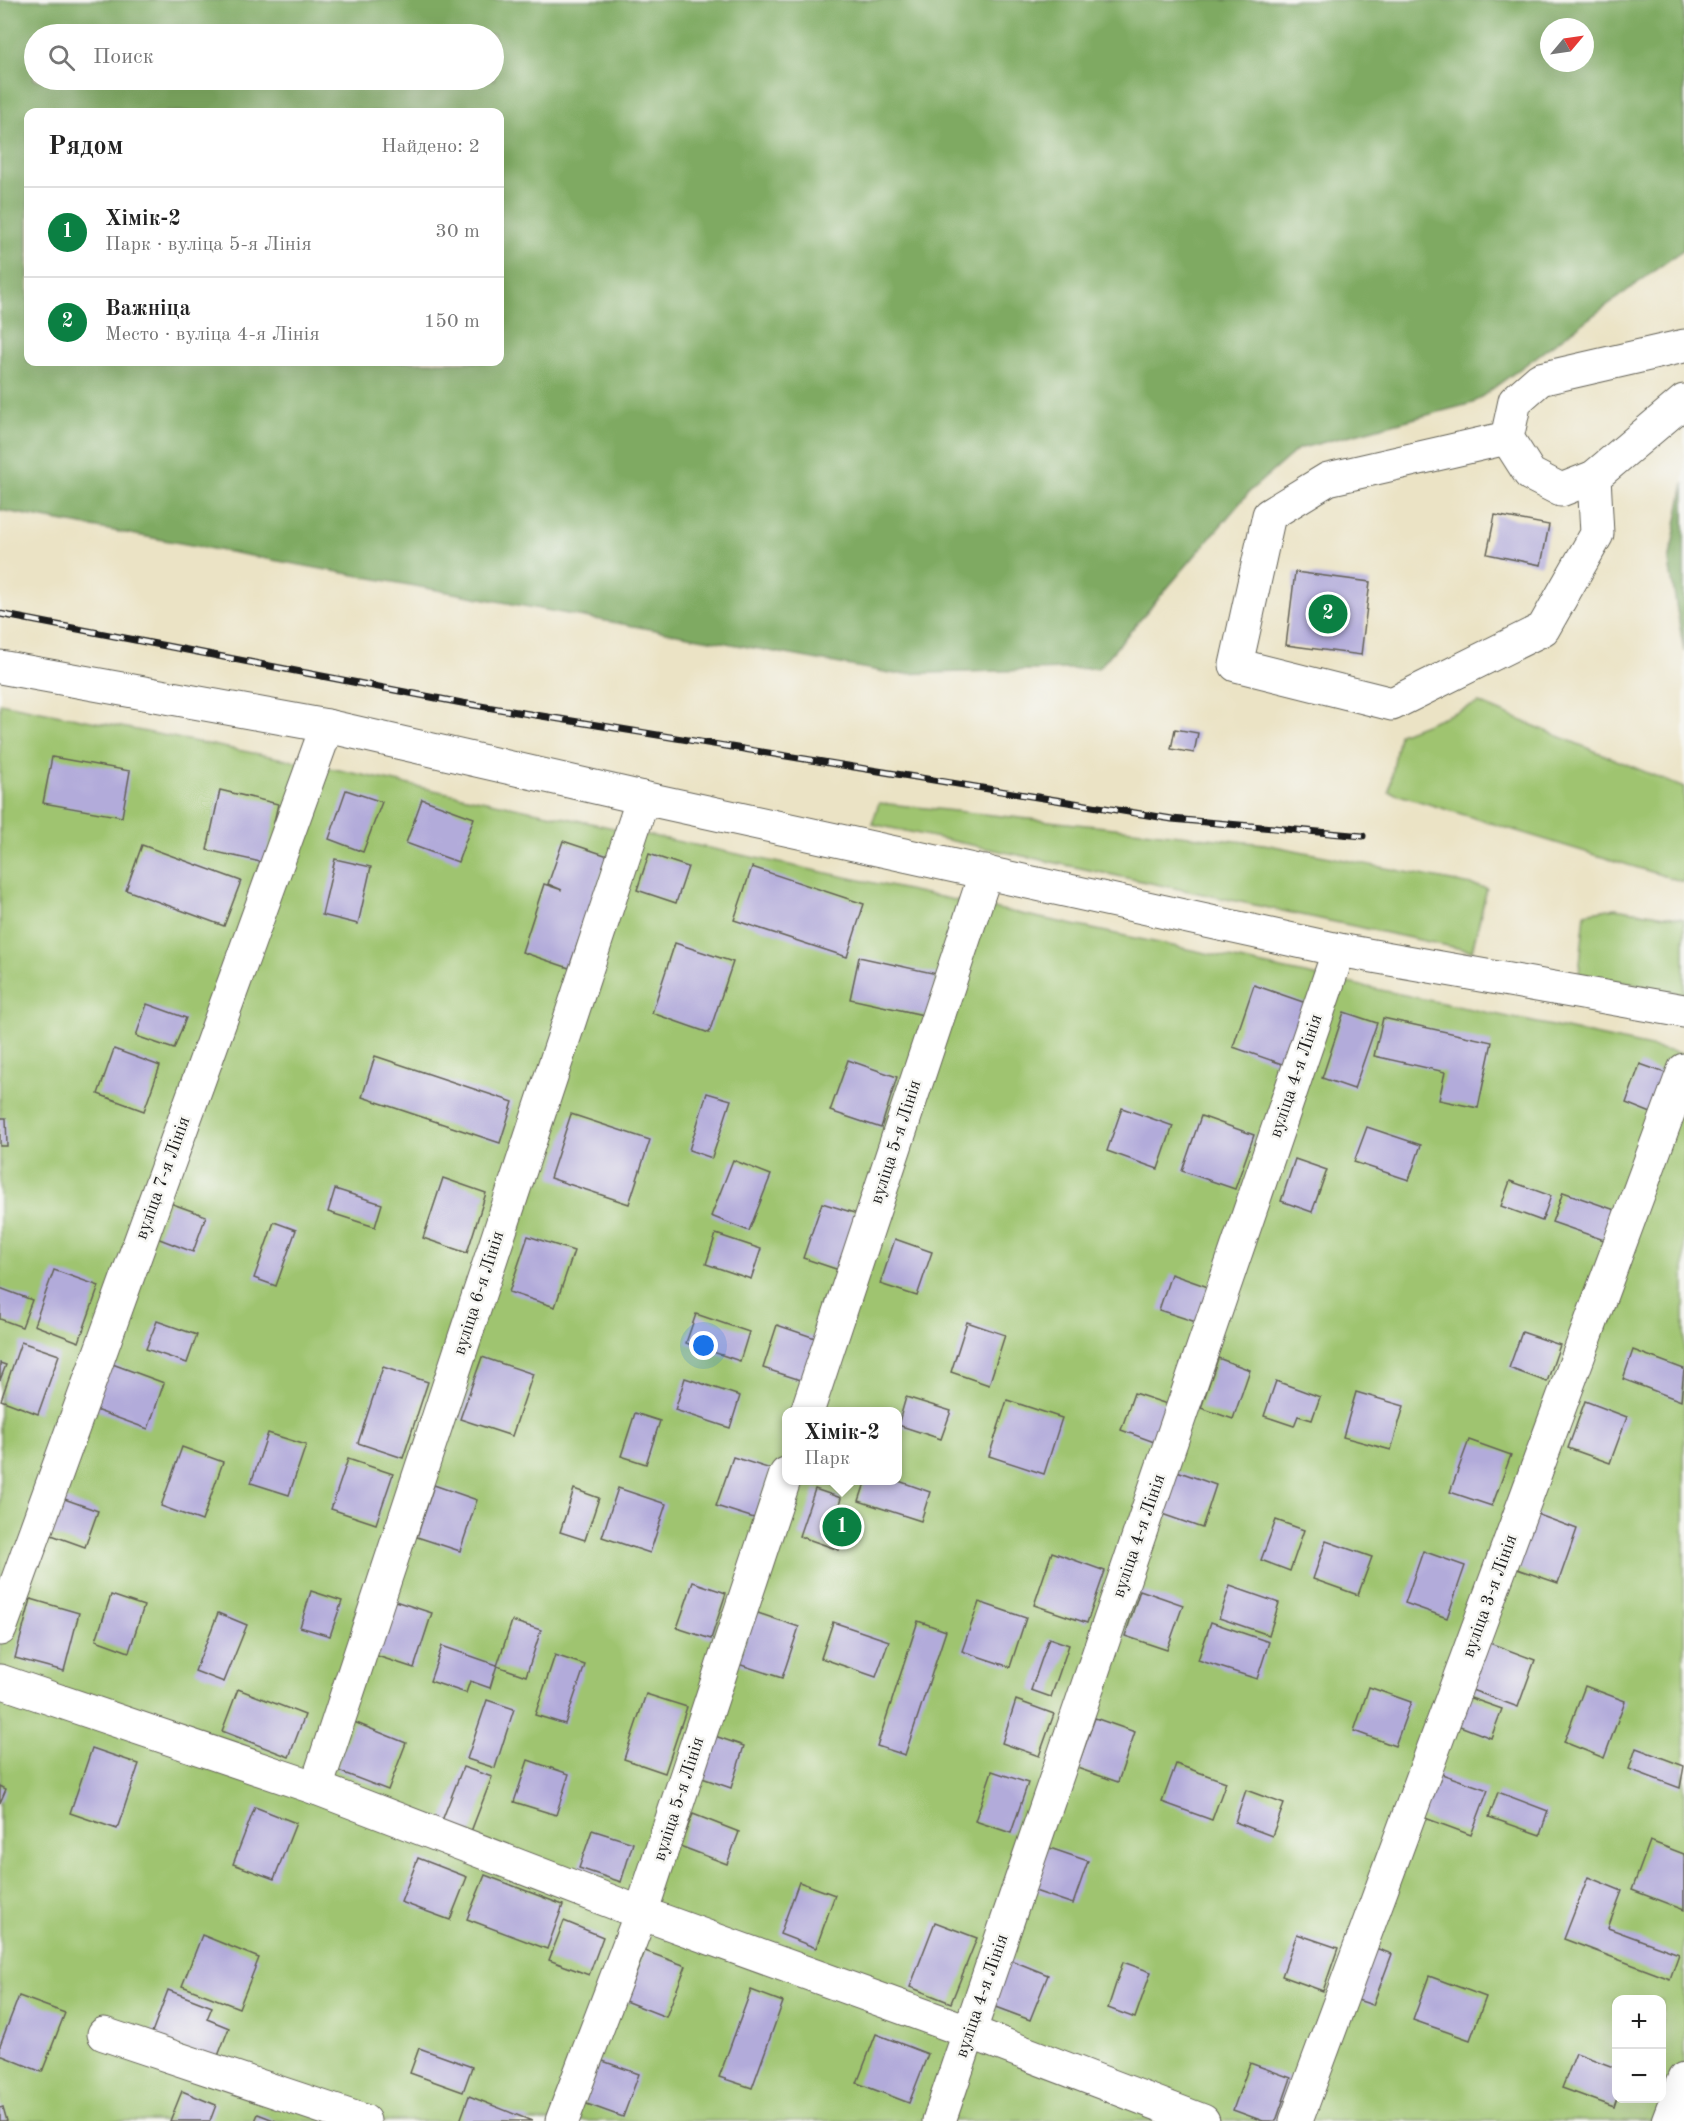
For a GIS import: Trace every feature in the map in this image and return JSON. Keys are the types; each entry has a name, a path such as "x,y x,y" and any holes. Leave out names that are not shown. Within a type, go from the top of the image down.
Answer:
{"street":[{"path":"1684,346 1540,379 1515,400 1507,438 1530,474 1561,490 1594,477 1684,402"},
{"path":"1507,438 1328,479 1269,515 1236,665 1392,704 1543,629 1597,534 1594,477"},
{"path":"0,667 327,726 1339,951 1684,1011"},
{"name":"вуліца 7-я Лінія","path":"0,1629 327,726"},
{"name":"вуліца 6-я Лінія","path":"316,1788 643,798"},
{"name":"вуліца 5-я Лінія","path":"809,1407 986,872"},
{"name":"вуліца 4-я Лінія","path":"939,2121 1339,951"},
{"name":"вуліца 3-я Лінія","path":"1296,2121 1684,1070"},
{"name":"вуліца 5-я Лінія","path":"561,2121 641,1913 782,1485"},
{"path":"0,1681 316,1788 641,1913 970,2032 1203,2121"},
{"path":"104,2034 364,2121"},
{"path":"1668,2121 1684,2079"}],"green space":[{"path":"0,0 1684,0 1684,249 1473,403 1298,449 1251,490 1099,668 895,674 0,510"},
{"path":"1684,483 1684,652 1669,562"},
{"path":"0,703 339,770 1684,1054 1684,2121 0,2121"},
{"path":"1479,703 1684,788 1684,882 1389,792 1399,734"},
{"path":"879,803 1264,844 1487,888 1472,951 872,824"},
{"path":"1615,908 1684,919 1684,994 1579,974 1585,913"}],"building":[{"path":"1495,515 1549,525 1541,565 1487,554"},
{"path":"1295,572 1370,582 1361,655 1286,645"},
{"path":"1175,729 1198,733 1194,753 1171,749"},
{"path":"52,757 130,771 122,817 43,803"},
{"path":"220,790 278,804 265,863 207,850"},
{"path":"346,790 382,802 363,852 329,839"},
{"path":"422,799 474,818 458,862 406,843"},
{"path":"563,841 608,856 569,968 522,952 544,884 562,890 548,884"},
{"path":"142,845 241,881 224,926 126,890"},
{"path":"649,854 688,867 676,903 637,890"},
{"path":"335,859 371,867 358,924 322,915"},
{"path":"752,867 864,904 847,957 734,920"},
{"path":"675,943 733,962 709,1033 652,1013"},
{"path":"859,957 937,974 928,1016 850,999"},
{"path":"1254,985 1306,1003 1285,1065 1233,1047"},
{"path":"147,1004 186,1018 174,1049 136,1036"},
{"path":"1344,1012 1377,1023 1354,1089 1322,1078"},
{"path":"1383,1018 1492,1042 1478,1108 1439,1100 1445,1072 1374,1056"},
{"path":"114,1049 160,1066 144,1111 98,1094"},
{"path":"375,1056 513,1102 500,1143 362,1097"},
{"path":"848,1060 897,1077 881,1128 830,1111"},
{"path":"1640,1064 1671,1075 1656,1115 1626,1103"},
{"path":"707,1093 731,1100 712,1158 689,1150"},
{"path":"1122,1108 1173,1126 1158,1169 1107,1151"},
{"path":"571,1114 650,1140 629,1204 550,1178"},
{"path":"1201,1116 1254,1135 1235,1189 1182,1171"},
{"path":"0,1118 6,1118 7,1146 0,1146"},
{"path":"1367,1127 1421,1145 1409,1180 1354,1162"},
{"path":"1295,1159 1327,1170 1312,1212 1281,1201"},
{"path":"733,1160 771,1175 749,1231 711,1216"},
{"path":"443,1178 486,1193 467,1253 423,1238"},
{"path":"1510,1181 1551,1196 1542,1221 1501,1206"},
{"path":"335,1189 382,1204 375,1227 328,1212"},
{"path":"1563,1192 1615,1210 1604,1240 1552,1222"},
{"path":"170,1203 206,1216 193,1252 157,1238"},
{"path":"822,1203 864,1216 845,1272 803,1258"},
{"path":"274,1222 296,1230 276,1286 254,1278"},
{"path":"716,1234 761,1249 751,1279 706,1264"},
{"path":"528,1236 574,1251 555,1307 509,1292"},
{"path":"895,1239 932,1252 917,1296 880,1284"},
{"path":"54,1270 99,1286 79,1342 34,1325"},
{"path":"1171,1274 1211,1288 1199,1323 1159,1310"},
{"path":"0,1288 32,1300 22,1327 0,1319"},
{"path":"696,1314 749,1332 740,1361 686,1343"},
{"path":"157,1321 197,1335 187,1363 146,1349"},
{"path":"967,1322 1005,1335 989,1385 951,1372"},
{"path":"777,1325 821,1340 807,1382 763,1368"},
{"path":"1522,1332 1560,1345 1547,1382 1509,1368"},
{"path":"21,1342 59,1355 38,1414 1,1400"},
{"path":"1633,1350 1684,1369 1681,1401 1623,1379"},
{"path":"482,1357 533,1374 512,1436 460,1419"},
{"path":"1218,1358 1250,1370 1233,1419 1201,1408"},
{"path":"107,1362 164,1383 148,1429 90,1408"},
{"path":"0,1363 6,1365 0,1380"},
{"path":"383,1367 428,1382 403,1458 358,1443"},
{"path":"685,1378 740,1396 730,1428 675,1410"},
{"path":"1276,1381 1320,1397 1312,1420 1298,1416 1294,1426 1264,1416"},
{"path":"1356,1392 1404,1406 1391,1450 1343,1437"},
{"path":"1134,1393 1170,1405 1157,1443 1121,1430"},
{"path":"906,1397 951,1411 941,1439 902,1426 902,1411"},
{"path":"1007,1400 1062,1418 1044,1474 989,1456"},
{"path":"1585,1401 1627,1417 1610,1463 1568,1448"},
{"path":"635,1413 660,1421 646,1464 621,1456"},
{"path":"268,1433 306,1445 289,1495 251,1483"},
{"path":"1469,1440 1511,1455 1492,1506 1450,1492"},
{"path":"182,1447 223,1462 202,1521 161,1506"},
{"path":"733,1457 771,1469 754,1518 716,1506"},
{"path":"348,1459 393,1474 376,1524 331,1509"},
{"path":"1177,1471 1216,1485 1202,1528 1162,1514"},
{"path":"902,1482 930,1492 921,1521 859,1501 864,1485 902,1485"},
{"path":"434,1485 477,1500 460,1551 417,1537"},
{"path":"618,1488 666,1504 650,1553 602,1537"},
{"path":"574,1489 599,1498 585,1540 560,1532"},
{"path":"815,1489 841,1498 838,1510 851,1515 839,1550 799,1536"},
{"path":"59,1497 98,1511 85,1547 46,1533"},
{"path":"1531,1512 1577,1529 1558,1583 1511,1567"},
{"path":"1276,1520 1304,1530 1290,1571 1261,1560"},
{"path":"1326,1541 1372,1557 1358,1595 1313,1579"},
{"path":"1423,1551 1465,1566 1447,1618 1405,1603"},
{"path":"1052,1552 1105,1571 1087,1623 1034,1605"},
{"path":"693,1582 726,1593 711,1639 677,1628"},
{"path":"1230,1586 1279,1603 1269,1635 1219,1618"},
{"path":"1140,1590 1183,1605 1167,1650 1125,1636"},
{"path":"311,1591 342,1601 330,1636 300,1627"},
{"path":"111,1595 144,1606 129,1652 96,1640"},
{"path":"31,1599 79,1613 64,1671 15,1658"},
{"path":"392,1600 432,1613 414,1668 374,1655"},
{"path":"979,1602 1026,1618 1010,1667 962,1651"},
{"path":"755,1612 799,1627 782,1678 738,1664"},
{"path":"218,1613 247,1625 224,1682 195,1671"},
{"path":"512,1621 541,1630 526,1676 497,1666"},
{"path":"918,1621 946,1631 905,1755 877,1746"},
{"path":"833,1622 889,1641 876,1677 821,1658"},
{"path":"1211,1622 1269,1642 1257,1679 1198,1660"},
{"path":"1049,1638 1069,1645 1051,1697 1031,1690"},
{"path":"1487,1642 1535,1660 1518,1707 1469,1689"},
{"path":"442,1646 497,1665 490,1688 470,1681 466,1693 430,1681"},
{"path":"555,1655 585,1665 565,1724 535,1715"},
{"path":"1585,1686 1625,1701 1604,1758 1564,1742"},
{"path":"1369,1687 1411,1702 1395,1746 1354,1731"},
{"path":"238,1689 305,1715 289,1757 222,1731"},
{"path":"646,1694 687,1707 665,1773 624,1759"},
{"path":"1462,1695 1502,1709 1491,1738 1452,1723"},
{"path":"487,1700 514,1709 495,1768 467,1759"},
{"path":"1016,1700 1054,1714 1039,1756 1002,1743"},
{"path":"1095,1718 1135,1732 1118,1782 1077,1768"},
{"path":"354,1722 406,1743 388,1790 336,1770"},
{"path":"715,1736 744,1746 731,1788 702,1778"},
{"path":"92,1748 139,1764 117,1829 70,1813"},
{"path":"1636,1748 1684,1766 1680,1788 1629,1769"},
{"path":"528,1760 569,1774 556,1815 514,1802"},
{"path":"1176,1764 1226,1782 1212,1820 1162,1802"},
{"path":"463,1767 492,1777 470,1834 441,1823"},
{"path":"992,1771 1028,1783 1011,1833 975,1821"},
{"path":"1433,1771 1488,1790 1471,1835 1417,1815"},
{"path":"0,1786 6,1789 0,1803"},
{"path":"1246,1790 1284,1804 1272,1836 1235,1822"},
{"path":"1498,1792 1548,1811 1540,1835 1489,1817"},
{"path":"255,1807 296,1823 274,1879 233,1864"},
{"path":"693,1814 739,1832 727,1864 680,1846"},
{"path":"592,1830 633,1843 621,1882 579,1868"},
{"path":"1650,1841 1684,1854 1684,1910 1632,1890"},
{"path":"1047,1847 1088,1861 1073,1904 1032,1890"},
{"path":"418,1858 467,1877 450,1920 401,1902"},
{"path":"485,1875 563,1905 547,1949 467,1919"},
{"path":"1588,1877 1622,1891 1608,1928 1679,1954 1670,1979 1564,1939"},
{"path":"799,1882 835,1895 816,1948 780,1934"},
{"path":"564,1921 603,1937 589,1975 549,1960"},
{"path":"935,1922 977,1938 951,2003 910,1987"},
{"path":"1297,1934 1338,1948 1323,1991 1282,1976"},
{"path":"202,1935 259,1958 239,2008 182,1986"},
{"path":"1367,1945 1392,1954 1373,2005 1348,1997"},
{"path":"645,1951 686,1966 666,2017 625,2001"},
{"path":"1008,1959 1048,1975 1030,2020 990,2005"},
{"path":"1123,1962 1151,1972 1135,2018 1108,2008"},
{"path":"1429,1976 1486,1997 1470,2040 1413,2020"},
{"path":"168,1990 212,2007 207,2019 229,2028 216,2061 151,2035"},
{"path":"751,1990 783,2002 752,2088 719,2077"},
{"path":"19,1996 65,2013 42,2072 0,2055 0,2045"},
{"path":"876,2034 928,2054 909,2103 857,2083"},
{"path":"419,2048 472,2067 463,2092 410,2073"},
{"path":"1576,2053 1612,2066 1612,2103 1615,2103 1614,2107 1562,2088"},
{"path":"600,2060 639,2074 623,2117 584,2103"},
{"path":"1250,2063 1291,2078 1276,2121 1263,2121 1233,2110"},
{"path":"182,2091 216,2105 210,2121 170,2121"},
{"path":"469,2096 532,2121 460,2121"},
{"path":"3,2107 7,2121 0,2121 0,2108"},
{"path":"258,2114 276,2121 255,2121"}],"railway":[{"path":"0,614 462,703 1172,819 1363,836"}],"place":[{"name":"Важніца","path":"1328,614"},
{"name":"Хімік-2","path":"842,1527"}]}
